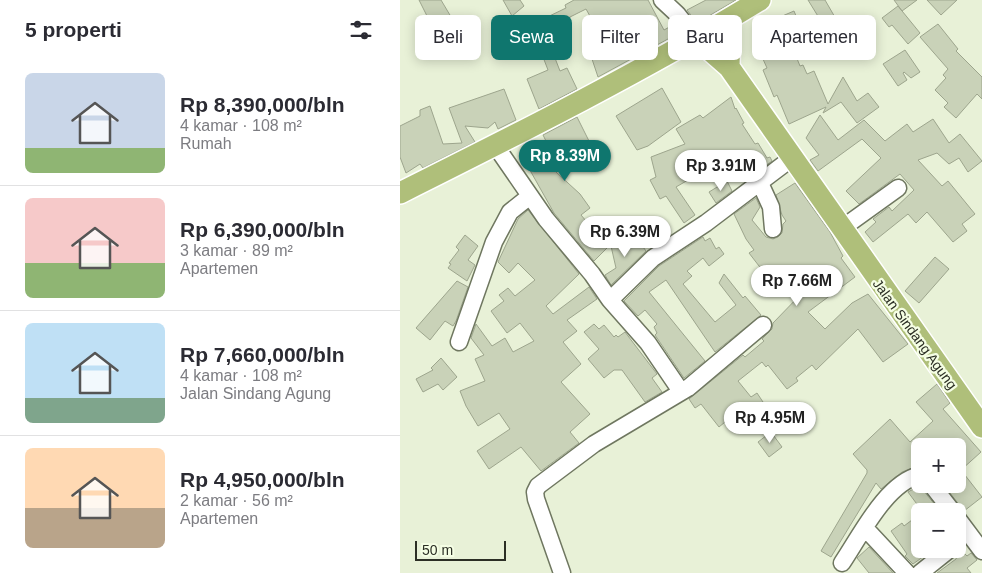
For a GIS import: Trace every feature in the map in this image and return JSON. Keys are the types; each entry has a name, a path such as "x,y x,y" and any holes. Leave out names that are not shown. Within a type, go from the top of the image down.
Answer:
{"main road":[{"path":"736,15 760,0"},
{"path":"400,193 668,53"},
{"name":"Jalan Sindang Agung","path":"720,60 728,67 931,357 979,418"},
{"path":"728,60 728,67"}],"street":[{"path":"662,0 675,15"},
{"path":"495,145 546,219 592,274 610,300 648,343 680,390"},
{"path":"610,300 654,258 792,158"},
{"path":"760,183 771,208 773,229"},
{"path":"841,229 898,188"},
{"path":"459,342 494,242 510,212 530,196"},
{"path":"562,573 536,499 535,492 538,486 594,444 680,390 688,388 763,326"},
{"path":"842,563 882,502 911,478"},
{"path":"938,493 946,503"},
{"path":"865,528 907,573"},
{"path":"970,534 982,551"},
{"path":"920,573 939,558"}],"building":[{"path":"419,0 441,0 450,15 426,15"},
{"path":"503,0 520,0 524,6 511,15"},
{"path":"574,0 648,0 656,15 589,15 586,9 572,16 552,15 566,8 565,5"},
{"path":"706,0 736,0 711,15 691,15 687,10"},
{"path":"808,0 825,0 834,15 817,15"},
{"path":"894,0 917,0 902,11"},
{"path":"927,0 957,0 941,15"},
{"path":"898,6 920,33 908,44 892,25 889,27 882,18"},
{"path":"794,11 796,15 785,15"},
{"path":"658,19 664,30 668,28 668,39 658,44"},
{"path":"938,24 958,49 956,51 982,77 982,99 977,94 956,118 944,107 948,103 935,90 946,78 943,75 948,69 920,37"},
{"path":"905,50 920,72 911,78 904,72 907,80 898,86 883,64"},
{"path":"544,60 556,60 560,71 567,68 577,89 539,109 527,79 548,70"},
{"path":"592,60 629,60 598,77"},
{"path":"763,60 798,60 800,66 803,65 807,74 814,71 828,104 843,77 857,101 868,93 879,107 857,123 841,102 823,113 826,107 789,124 777,95 774,97 763,70 767,68"},
{"path":"662,88 681,122 648,146 637,150 616,116"},
{"path":"504,89 516,120 498,129 495,122 488,128 465,126 475,142 423,168 420,164 406,173 400,157 400,126 420,116 420,110 430,106 443,144 462,143 449,108"},
{"path":"731,97 735,109 744,123 742,124 755,144 758,143 767,158 770,157 772,161 754,174 749,165 723,180 714,165 676,187 695,215 684,223 666,196 660,199 650,180 656,177 651,157 685,144 676,129 700,115 703,118"},
{"path":"820,115 838,140 864,120 885,141 907,124 913,132 933,119 949,143 960,134 982,161 968,172 959,158 949,164 937,153 918,160 942,186 948,181 975,214 962,224 967,231 953,242 927,212 916,223 908,214 873,242 865,232 876,222 873,219 889,207 892,211 914,190 900,174 859,204 846,191 881,158 862,139 818,171 810,160 819,155 806,138"},
{"path":"577,117 594,151 556,172 580,194 590,208 581,215 608,247 594,261 554,213 522,156 547,143 543,135"},
{"path":"727,181 732,191 716,203 709,192"},
{"path":"795,183 830,232 843,256 841,258 855,277 808,312 825,329 852,303 868,294 908,344 883,362 858,329 816,370 812,365 796,378 798,381 787,389 768,365 766,367 762,362 738,381 751,397 757,393 763,402 752,410 748,403 719,427 701,404 695,408 689,399 743,355 745,357 764,341 762,339 772,329 773,323 803,292 791,275 776,288 749,253 754,250 746,239 734,214 756,198 760,207 752,220 766,237 773,239 778,237 782,233 783,224 786,221 782,215 776,195"},
{"path":"528,210 579,274 546,306 553,314 589,287 597,299 567,320 577,331 563,342 581,364 561,382 590,414 570,432 579,443 541,471 521,447 489,469 477,451 510,429 499,413 478,426 466,406 460,391 485,381 475,359 484,355 471,338 476,324 492,346 505,338 513,352 534,341 520,323 507,333 491,311 504,301 499,295 508,288 515,296 535,280 518,263 509,273 498,262 518,219"},
{"path":"465,235 478,246 468,260 475,265 467,281 448,268 451,264 449,263 459,250 456,247"},
{"path":"635,236 646,251 611,285 605,275 616,268 611,246 617,241 621,247"},
{"path":"703,237 705,241 710,238 716,249 719,247 724,254 709,266 703,258 687,271 692,276 683,284 715,322 736,305 719,283 724,274 743,298 745,296 761,315 715,352 666,280 649,292 705,361 684,378 655,335 657,333 654,327 657,324 645,310 638,316 624,301 659,266"},
{"path":"935,257 949,269 919,303 905,291"},
{"path":"457,281 468,287 456,321 453,326 445,321 430,340 416,328"},
{"path":"594,324 599,329 604,325 614,337 616,335 618,337 625,332 657,374 652,378 662,392 645,402 622,370 614,370 604,378 588,359 599,349 584,332"},
{"path":"441,358 457,377 443,390 438,384 423,392 416,379 433,370 431,368"},
{"path":"937,384 950,403 943,409 981,452 966,466 966,438 914,438 933,421 916,402"},
{"path":"890,419 910,442 911,468 902,472 881,489 876,483 831,557 821,551 867,473 867,470 853,454"},
{"path":"771,432 782,447 769,457 758,442"},
{"path":"966,476 982,497 966,509 966,503 958,503 950,493 966,493"},
{"path":"911,490 911,493 925,493 934,503 916,503 908,492"},
{"path":"911,521 911,558 921,558 913,564 905,556 907,554 891,531 902,523 904,526"},
{"path":"869,547 893,573 869,573 857,558"},
{"path":"971,553 977,560 967,568 971,573 937,573 956,559 966,558 966,555"}]}
